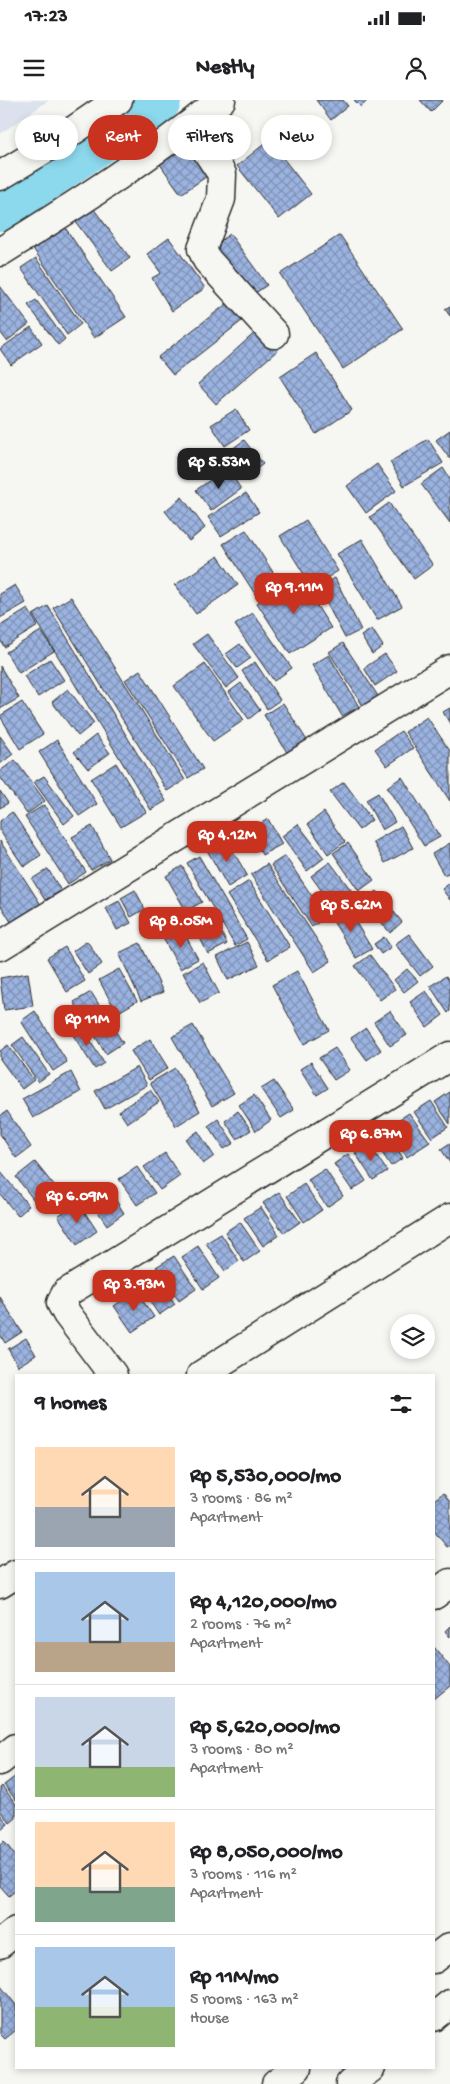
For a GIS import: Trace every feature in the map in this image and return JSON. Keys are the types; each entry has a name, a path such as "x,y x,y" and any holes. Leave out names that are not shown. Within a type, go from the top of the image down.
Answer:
{"street":[{"path":"0,176 61,139 118,100"},
{"path":"204,115 222,100"},
{"path":"0,252 81,202 168,141"},
{"path":"213,160 222,174 221,199 202,248 206,260 274,334"},
{"path":"0,946 450,669"},
{"path":"111,1374 67,1314 62,1303 66,1293 450,1056"},
{"path":"203,1374 450,1218"},
{"path":"0,1584 15,1575"},
{"path":"435,1594 450,1583"},
{"path":"0,1761 15,1749"},
{"path":"0,1944 15,1932"},
{"path":"435,1959 450,1947"},
{"path":"435,2016 450,2004"},
{"path":"276,2084 296,2069"},
{"path":"350,2084 370,2069"}],"shaded area":[{"path":"0,100 49,100 27,115 15,115 15,124 0,134"}],"building":[{"path":"316,100 343,100 348,106 332,119 332,115 327,115"},
{"path":"354,100 368,100 361,107"},
{"path":"420,100 443,100 431,112"},
{"path":"261,146 261,160 285,160 311,194 279,219 237,166 244,160 251,160 251,155"},
{"path":"168,152 168,160 209,160 216,170 181,194 158,159"},
{"path":"93,208 130,258 112,271 75,221"},
{"path":"62,223 126,317 94,338 30,244"},
{"path":"230,234 267,285 245,300 208,250"},
{"path":"340,235 403,329 343,369 280,274"},
{"path":"169,238 205,288 172,311 152,278 161,273 147,254"},
{"path":"36,258 81,324 67,335 21,268"},
{"path":"0,286 29,324 7,341 0,332"},
{"path":"36,300 65,339 58,345 28,305"},
{"path":"229,302 243,320 173,375 158,357"},
{"path":"450,306 450,316 445,309"},
{"path":"31,327 42,343 11,365 0,349"},
{"path":"260,328 279,349 216,404 198,384"},
{"path":"316,353 352,410 316,434 280,377"},
{"path":"236,409 249,430 225,446 211,425"},
{"path":"450,430 450,459 436,440"},
{"path":"428,439 443,463 404,486 390,462"},
{"path":"244,440 263,464 242,480 223,456"},
{"path":"377,464 396,491 366,513 347,486"},
{"path":"227,468 241,489 211,511 196,490"},
{"path":"443,468 450,479 450,523 421,484"},
{"path":"246,493 259,512 221,536 208,517"},
{"path":"182,497 205,528 189,541 165,511"},
{"path":"389,503 433,565 414,579 370,517"},
{"path":"306,520 338,571 312,587 280,536"},
{"path":"246,530 278,580 255,594 223,544"},
{"path":"362,539 402,606 377,620 337,554"},
{"path":"218,556 238,585 196,614 175,585"},
{"path":"298,576 331,628 290,654 257,603"},
{"path":"335,578 361,630 345,638 318,587"},
{"path":"15,585 26,603 0,618 0,594"},
{"path":"71,597 185,780 167,791 53,608"},
{"path":"48,606 166,801 151,810 33,615"},
{"path":"28,609 38,626 4,647 0,639 0,626"},
{"path":"253,613 292,668 274,681 235,625"},
{"path":"372,629 383,646 372,654 361,636"},
{"path":"41,631 54,651 19,673 6,652"},
{"path":"207,634 239,678 226,688 193,644"},
{"path":"343,643 380,699 365,709 329,652"},
{"path":"240,644 251,658 237,668 226,654"},
{"path":"385,654 397,671 375,686 364,668"},
{"path":"329,655 359,707 342,716 312,665"},
{"path":"50,659 64,680 38,697 24,676"},
{"path":"255,662 280,700 267,709 242,671"},
{"path":"205,664 244,720 213,741 174,686"},
{"path":"0,666 19,698 0,709"},
{"path":"140,670 203,769 188,778 125,680"},
{"path":"241,683 260,710 249,719 229,692"},
{"path":"68,689 94,723 78,736 52,702"},
{"path":"22,702 43,734 20,749 0,716"},
{"path":"283,703 308,742 288,754 264,715"},
{"path":"450,708 450,724 443,712"},
{"path":"427,717 450,751 450,801 405,732"},
{"path":"401,731 413,748 387,766 375,749"},
{"path":"96,735 110,753 88,769 74,752"},
{"path":"0,736 13,754 0,764"},
{"path":"57,740 97,804 79,816 39,752"},
{"path":"15,760 45,801 27,814 0,777 0,771"},
{"path":"116,763 146,812 121,827 91,779"},
{"path":"44,776 74,816 64,824 34,782"},
{"path":"402,777 440,837 424,846 387,787"},
{"path":"344,782 372,820 359,830 330,792"},
{"path":"0,791 8,803 0,808"},
{"path":"378,793 395,822 382,830 366,800"},
{"path":"44,805 86,872 68,884 25,817"},
{"path":"12,812 41,855 24,867 0,831 0,821"},
{"path":"324,812 345,842 328,854 308,824"},
{"path":"268,819 282,844 262,855 249,830"},
{"path":"298,824 324,858 307,871 282,836"},
{"path":"92,826 110,859 91,870 72,837"},
{"path":"401,826 413,848 385,863 373,842"},
{"path":"226,839 247,875 228,887 207,850"},
{"path":"0,841 45,911 16,930 0,904"},
{"path":"348,843 374,880 359,891 333,853"},
{"path":"450,843 450,872 444,875 432,854"},
{"path":"199,856 247,939 235,946 187,863"},
{"path":"285,856 326,917 312,927 271,865"},
{"path":"330,862 354,894 334,908 311,876"},
{"path":"267,864 331,961 314,972 251,875"},
{"path":"182,866 202,902 186,911 166,876"},
{"path":"48,869 61,891 45,900 32,879"},
{"path":"249,881 290,947 268,960 227,895"},
{"path":"450,883 450,900 442,889"},
{"path":"135,890 145,909 131,917 121,898"},
{"path":"377,891 402,922 390,933 364,901"},
{"path":"119,901 131,923 117,930 106,908"},
{"path":"347,908 372,949 356,958 331,918"},
{"path":"210,910 227,944 208,954 191,920"},
{"path":"182,929 198,959 180,969 164,940"},
{"path":"409,934 433,966 420,976 395,944"},
{"path":"384,937 391,947 381,954 374,944"},
{"path":"87,941 102,964 88,974 73,951"},
{"path":"247,942 259,965 228,980 217,957"},
{"path":"140,943 163,992 141,1001 119,953"},
{"path":"65,947 85,981 67,992 47,958"},
{"path":"370,955 395,989 380,1000 355,966"},
{"path":"203,962 219,993 200,1003 183,973"},
{"path":"119,969 137,1001 117,1013 99,980"},
{"path":"407,969 418,981 404,992 394,980"},
{"path":"297,971 329,1030 304,1044 272,985"},
{"path":"28,973 33,1006 4,1010 0,978"},
{"path":"446,976 450,983 450,1011 448,1013 430,986"},
{"path":"426,991 443,1015 427,1027 410,1002"},
{"path":"91,992 123,1043 106,1054 74,1002"},
{"path":"35,1011 67,1062 53,1071 21,1021"},
{"path":"390,1011 407,1035 390,1046 374,1022"},
{"path":"80,1025 104,1063 95,1069 71,1032"},
{"path":"193,1025 234,1093 212,1106 172,1037"},
{"path":"366,1028 381,1050 367,1060 351,1038"},
{"path":"23,1037 49,1074 38,1082 12,1045"},
{"path":"150,1039 168,1068 149,1080 131,1051"},
{"path":"8,1045 34,1080 22,1089 0,1059 0,1051"},
{"path":"335,1048 350,1070 334,1080 319,1058"},
{"path":"311,1062 328,1088 317,1095 300,1069"},
{"path":"137,1067 147,1085 105,1109 95,1091"},
{"path":"175,1068 200,1111 176,1126 150,1083"},
{"path":"71,1072 81,1092 33,1118 22,1099"},
{"path":"274,1081 294,1110 281,1118 261,1089"},
{"path":"150,1090 159,1102 127,1123 119,1111"},
{"path":"450,1092 450,1124 435,1102"},
{"path":"254,1095 271,1120 256,1131 239,1105"},
{"path":"431,1101 448,1127 432,1138 414,1112"},
{"path":"7,1111 31,1147 16,1158 0,1134 0,1116"},
{"path":"238,1111 251,1130 237,1139 225,1121"},
{"path":"409,1113 430,1142 407,1157 387,1127"},
{"path":"218,1119 234,1143 224,1149 208,1126"},
{"path":"198,1131 214,1156 203,1164 186,1140"},
{"path":"386,1132 403,1158 391,1166 374,1141"},
{"path":"450,1143 450,1163 441,1149"},
{"path":"369,1144 387,1171 373,1180 355,1153"},
{"path":"165,1153 180,1176 160,1190 144,1167"},
{"path":"348,1154 366,1181 352,1190 334,1164"},
{"path":"35,1162 59,1192 40,1208 16,1177"},
{"path":"137,1167 155,1193 137,1205 119,1179"},
{"path":"325,1169 343,1196 327,1207 308,1180"},
{"path":"0,1171 29,1206 18,1216 0,1194"},
{"path":"304,1184 322,1210 304,1222 287,1196"},
{"path":"108,1188 124,1213 107,1225 90,1200"},
{"path":"279,1192 300,1222 284,1233 263,1203"},
{"path":"78,1202 97,1231 77,1245 58,1216"},
{"path":"261,1207 279,1235 263,1246 244,1218"},
{"path":"240,1222 260,1251 244,1262 225,1232"},
{"path":"221,1234 239,1261 225,1271 206,1243"},
{"path":"198,1246 219,1278 203,1289 182,1257"},
{"path":"174,1256 196,1289 179,1301 156,1267"},
{"path":"156,1276 175,1304 159,1315 140,1287"},
{"path":"136,1291 154,1317 132,1332 114,1306"},
{"path":"0,1297 22,1332 5,1343 0,1334"},
{"path":"26,1338 36,1355 18,1366 8,1349"},
{"path":"443,1493 450,1502 450,1545 447,1547 435,1532 435,1499"},
{"path":"450,1626 450,1637 445,1631"},
{"path":"435,1648 450,1667 450,1686 435,1698"},
{"path":"15,1777 15,1799 4,1785"},
{"path":"2,1786 15,1803 15,1819 10,1823 0,1811 0,1788"},
{"path":"0,1814 8,1824 0,1831"},
{"path":"4,1841 15,1856 15,1891 9,1896 0,1886 0,1845"},
{"path":"0,1985 15,2004 15,2031 5,2039 0,2034"}],"waterway":[{"path":"0,206 156,100"}]}
